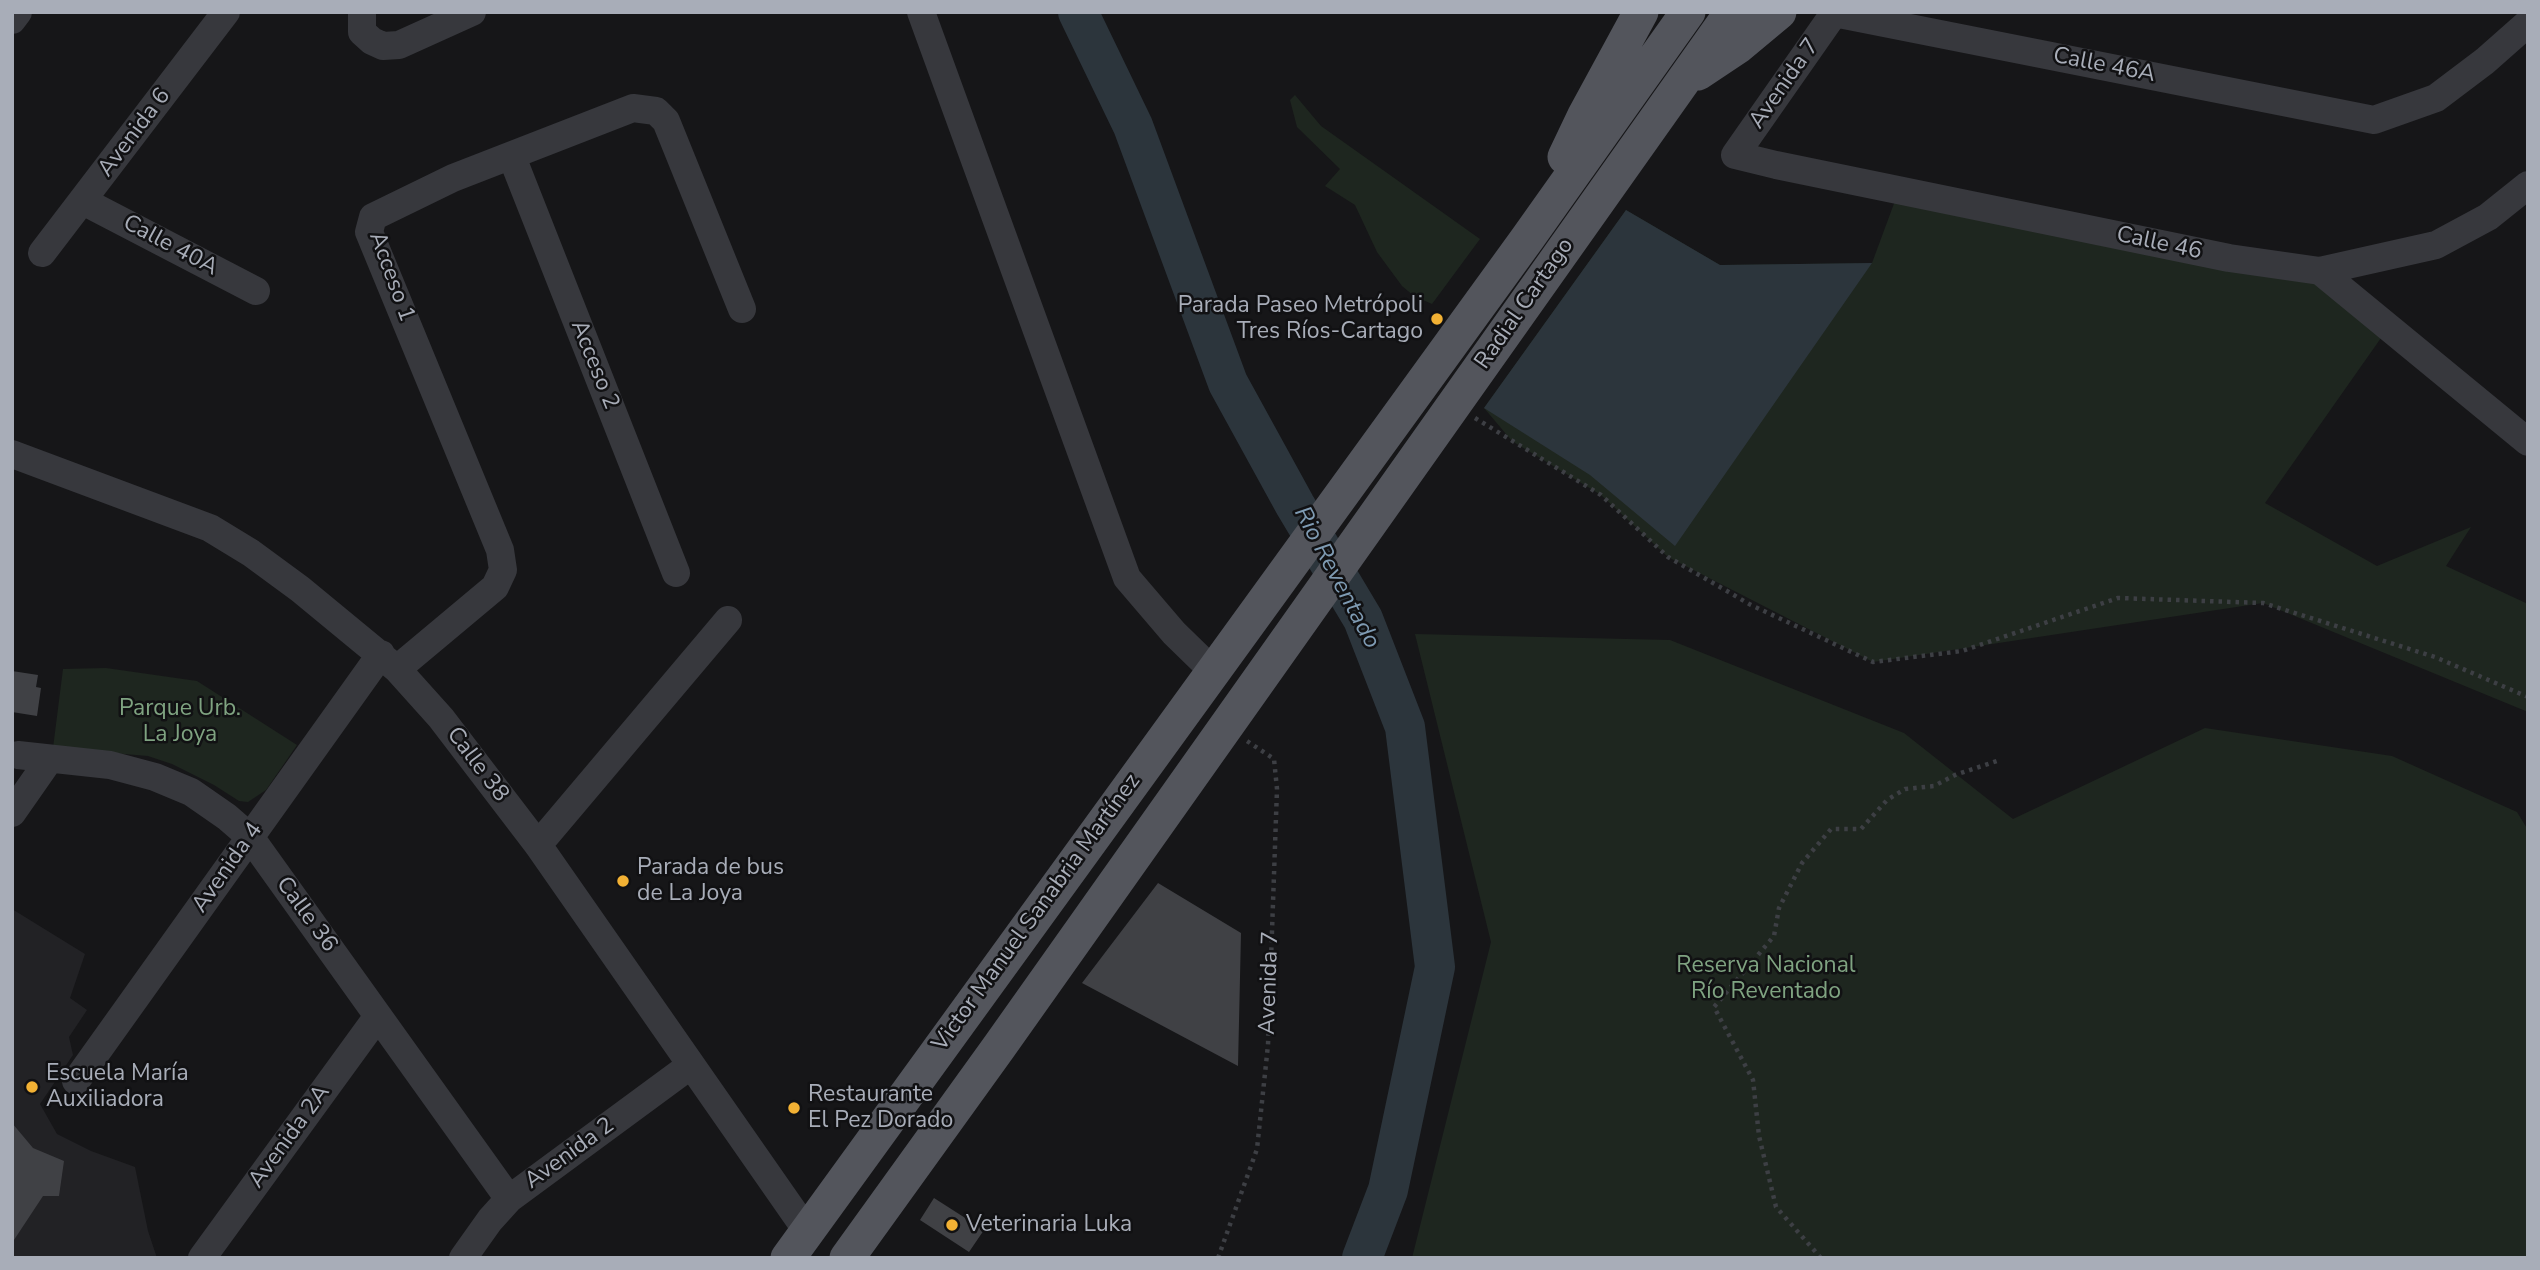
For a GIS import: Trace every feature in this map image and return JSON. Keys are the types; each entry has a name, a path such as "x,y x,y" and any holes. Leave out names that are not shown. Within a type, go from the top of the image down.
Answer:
{"main road":[{"path":"1527,239 1585,116 1641,12"},
{"path":"1585,116 1656,12"},
{"name":"Radial Cartago","path":"1286,569 1527,239 1688,12"},
{"name":"Radial Cartago","path":"1318,595 1732,12"},
{"path":"1681,84 1737,47 1779,12"},
{"name":"Victor Manuel Sanabria Martínez","path":"798,1244 1286,569"},
{"name":"Victor Manuel Sanabria Martínez","path":"847,1258 1318,595"},
{"path":"999,1047 994,1030 997,1012 1010,983 1060,912 1064,895 1057,886"}],"street":[{"path":"12,20 18,12"},
{"name":"Avenida 6","path":"42,253 226,12"},
{"path":"362,22 372,41 383,46 400,45 472,12"},
{"path":"921,12 1127,578 1174,633 1212,670"},
{"name":"Calle 46A","path":"1834,13 2374,120 2436,98 2485,61 2528,23"},
{"name":"Avenida 7","path":"1735,155 1834,13"},
{"name":"Acceso 1","path":"389,661 495,587 503,570 500,550 369,232 373,218 453,178 633,108 656,111 666,121 742,309"},
{"name":"Calle 46","path":"1735,155 2229,258 2320,271"},
{"name":"Acceso 2","path":"512,157 676,573"},
{"path":"2320,271 2436,245 2488,217 2528,186"},
{"name":"Calle 40A","path":"83,201 256,291"},
{"path":"2320,271 2528,442"},
{"name":"Calle 38","path":"12,454 210,528 251,552 389,661 442,718 538,845 691,1065 798,1244"},
{"path":"538,845 728,620"},
{"name":"Avenida 4","path":"76,1082 250,837 389,661"},
{"name":"Calle 36","path":"18,755 110,765 155,777 191,792 228,817 250,837 509,1199"},
{"path":"12,813 49,760"},
{"name":"Avenida 2A","path":"202,1258 378,1016"},
{"name":"Avenida 2","path":"463,1258 509,1199 691,1065"}],"path":[{"path":"1446,415 1601,495 1668,558 1751,605 1873,662 1962,650 2118,598 2263,603 2435,657 2528,697"},
{"name":"Avenida 7","path":"1218,1258 1257,1149 1268,1045 1277,789 1274,759 1225,727"},
{"path":"1821,1258 1776,1207 1759,1136 1753,1080 1714,1007 1774,936 1779,908 1802,863 1831,828 1861,829 1887,800 1905,789 1934,786 1955,775 1997,761"}],"shaded area":[{"path":"1626,210 1720,265 1872,263 1675,546 1590,475 1484,408"},
{"name":"Escuela María Auxiliadora","path":"12,909 85,954 70,998 87,1010 69,1037 73,1055 40,1104 57,1134 91,1151 135,1167 148,1231 157,1258 12,1258"}],"green space":[{"path":"1295,95 1321,126 1480,239 1432,304 1414,296 1402,286 1377,252 1355,205 1325,186 1340,169 1297,127 1290,100"},
{"path":"1899,190 2320,271 2388,328 2265,503 2377,566 2471,527 2446,566 2528,604 2528,712 2263,603 1873,662 1668,557 1601,495 1512,441 1484,408 1626,210 1720,265 1872,263"},
{"name":"Reserva Nacional Río Reventado","path":"1415,634 1670,640 1904,733 2013,819 2205,728 2392,756 2517,812 2528,830 2528,1258 1412,1258 1491,942"},
{"name":"Parque Urb. La Joya","path":"106,668 197,681 297,745 266,790 248,802 239,801 172,764 148,756 53,748 63,669"}],"building":[{"path":"12,671 38,675 36,687 41,688 37,716 12,712"},
{"path":"1158,883 1241,933 1238,1066 1082,983"},
{"path":"12,1123 33,1148 64,1161 59,1196 43,1196 12,1243"},
{"name":"Veterinaria Luka","path":"934,1198 984,1230 969,1252 920,1220"}],"waterway":[{"name":"Rio Reventado","path":"1078,12 1133,126 1228,383 1295,505 1363,619 1405,727 1435,967 1388,1190 1362,1258"}],"place":[{"name":"Parada Paseo Metrópoli Tres Ríos-Cartago","path":"1437,319"},
{"name":"Parada de bus de La Joya","path":"623,881"},
{"name":"Escuela María Auxiliadora","path":"32,1087"},
{"name":"Restaurante El Pez Dorado","path":"794,1108"},
{"name":"Veterinaria Luka","path":"952,1225"}]}
